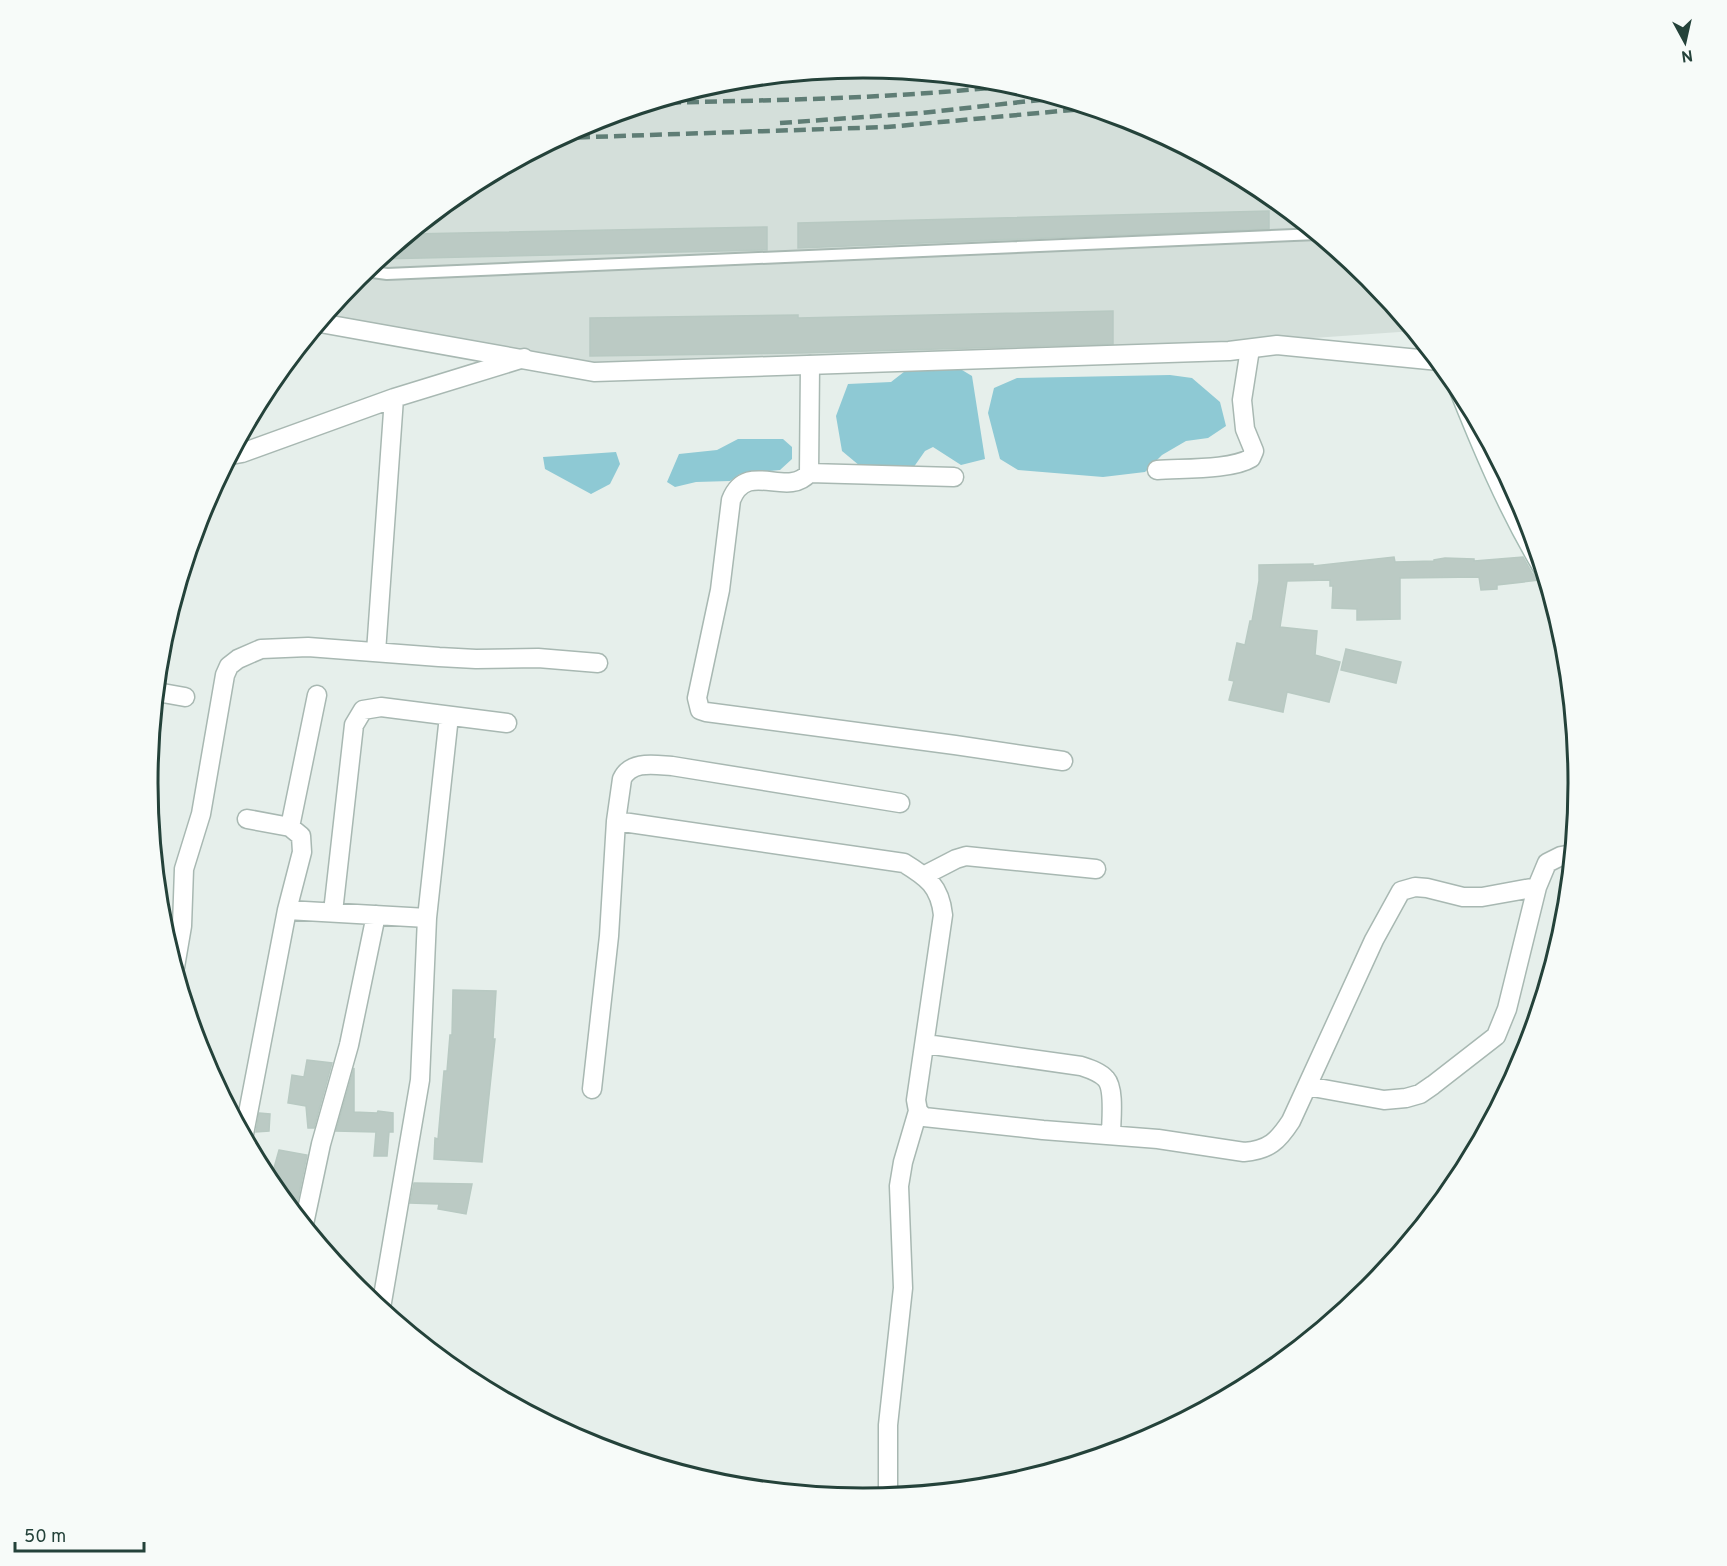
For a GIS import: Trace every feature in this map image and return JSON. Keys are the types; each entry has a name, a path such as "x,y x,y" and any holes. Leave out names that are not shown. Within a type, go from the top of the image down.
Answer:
{"street":[{"path":"328,324 594,372 1250,349 1277,345 1428,361"},
{"path":"1157,470 1244,463 1251,458 1254,451 1245,429 1242,400 1250,349"},
{"path":"241,453 394,398 524,358"},
{"path":"810,365 809,473 804,479 793,482 757,480 741,483 735,489 731,500 720,590 697,698 700,710 1063,761"},
{"path":"375,652 394,398"},
{"path":"1479,440 1506,493"},
{"path":"809,473 954,477"},
{"path":"178,947 182,926 184,869 201,814 211,764 220,697 229,666 238,659 261,649 308,647 466,659 538,658 598,663"},
{"path":"165,693 185,697"},
{"path":"290,827 317,694"},
{"path":"333,912 354,725 363,710 381,707 507,723"},
{"path":"383,1298 420,1080 428,918 449,716"},
{"path":"592,1089 609,936 616,821 622,779 630,768 646,765 672,766 900,803"},
{"path":"246,1123 287,910 302,852 302,836 290,827 247,819"},
{"path":"616,821 904,863 925,875 937,891 943,915 926,1044 916,1100 918,1111 903,1162 899,1186 903,1288 888,1425 888,1487"},
{"path":"1307,1086 1384,1100 1406,1098 1420,1094 1433,1086 1496,1036 1507,1009 1537,887 1546,863 1564,855"},
{"path":"925,875 966,856 1096,869"},
{"path":"918,1111 924,1117 1158,1139 1228,1150 1258,1151 1281,1136 1291,1121 1374,940 1401,891 1415,887 1463,897 1482,897 1537,887"},
{"path":"287,910 428,918"},
{"path":"306,1214 321,1143 349,1046 376,915"},
{"path":"926,1044 1081,1066 1098,1072 1107,1080 1111,1090 1111,1135"}],"lane":[{"path":"377,273 1306,235"}],"shaded area":[{"path":"864,78 956,84 1046,102 1090,115 1133,132 1216,172 1293,224 1362,284 1405,332 1256,342 591,367 326,326 365,284 434,224 511,172 552,151 637,115 681,102 771,84 817,80"}],"water":[{"path":"952,364 972,376 985,459 961,465 933,447 925,451 911,471 866,471 842,451 836,416 848,384 891,382 909,368"},
{"path":"1170,375 1192,378 1220,402 1226,426 1208,438 1186,441 1162,455 1145,472 1103,477 1018,470 1000,459 988,413 994,388 1017,378"},
{"path":"738,439 783,439 792,447 792,459 780,470 740,474 730,481 696,482 675,487 667,482 679,454 717,450"},
{"path":"616,452 620,464 610,484 591,494 545,469 543,457"}],"building":[{"path":"1269,211 1269,229 798,248 798,223"},
{"path":"767,227 767,250 393,259 422,234"},
{"path":"1113,311 1113,344 590,356 590,318 798,315 798,318"},
{"path":"1394,557 1395,562 1434,561 1445,558 1474,559 1474,561 1523,557 1538,580 1497,585 1497,589 1481,590 1479,577 1400,578 1400,619 1357,620 1357,609 1332,608 1333,586 1330,586 1330,580 1287,581 1280,627 1317,631 1315,655 1340,662 1329,702 1287,692 1283,712 1229,700 1234,681 1229,680 1237,643 1245,645 1250,621 1252,621 1259,581 1259,565 1313,564 1313,566"},
{"path":"1346,649 1401,662 1396,683 1341,670"},
{"path":"453,990 496,991 493,1039 495,1039 482,1162 434,1159 444,1071 447,1071 450,1035 452,1035"},
{"path":"307,1060 332,1063 314,1128 308,1128 306,1106 288,1103 292,1075 304,1077"},
{"path":"354,1068 354,1112 393,1113 393,1132 389,1132 387,1156 374,1156 376,1132 336,1131"},
{"path":"259,1113 270,1114 269,1131 256,1132"},
{"path":"279,1150 307,1155 297,1203 277,1175 274,1169"},
{"path":"414,1183 472,1184 466,1214 438,1209 439,1204 410,1203"}],"railway":[{"path":"680,102 880,96 983,89"},
{"path":"780,123 921,113 1038,100"},
{"path":"582,137 887,127 1073,110"}]}
